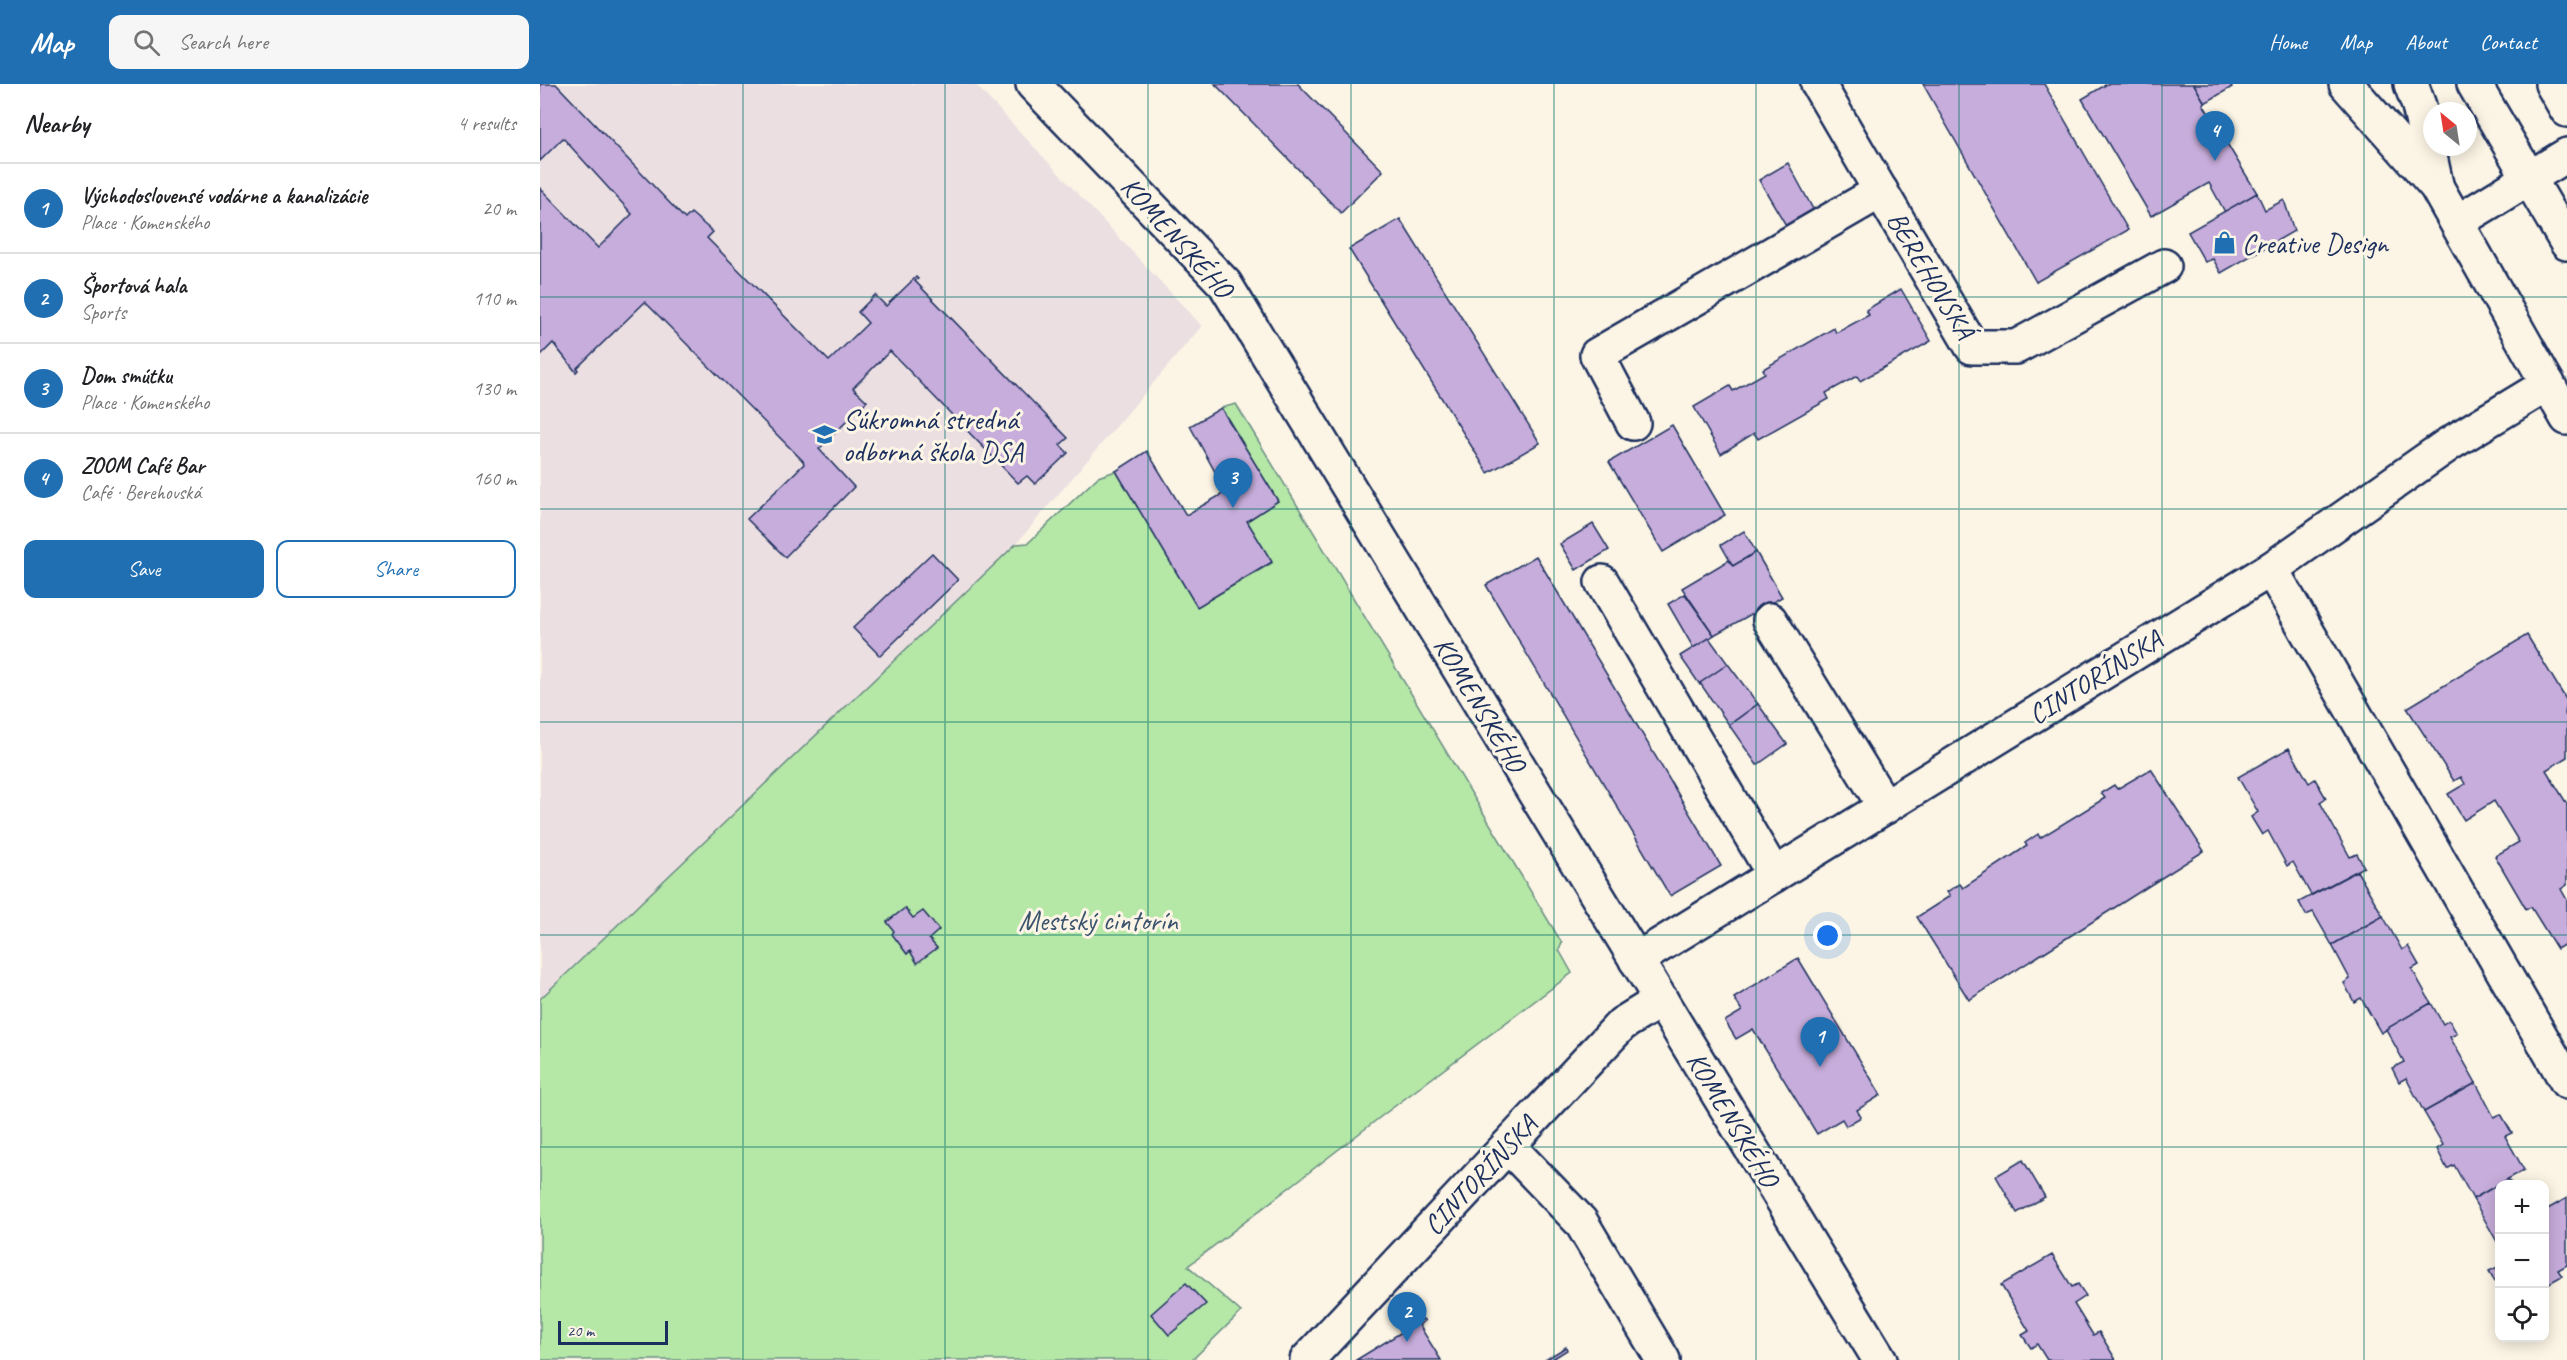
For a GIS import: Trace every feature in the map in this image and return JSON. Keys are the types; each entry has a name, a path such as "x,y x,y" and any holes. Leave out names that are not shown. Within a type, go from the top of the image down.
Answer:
{"street":[{"name":"KOMENSKÉHO","path":"1033,84 1225,284 1880,1360"},
{"name":"BEREHOVSKÁ","path":"1818,84 1972,347 2016,347 2164,266"},
{"path":"2348,84 2367,86 2378,84"},
{"path":"2348,84 2436,186 2567,418"},
{"path":"2411,84 2420,106 2436,186"},
{"path":"2474,84 2567,243"},
{"path":"2552,84 2567,110"},
{"path":"2457,222 2567,155"},
{"path":"1633,423 1597,355 1881,191"},
{"name":"CINTORÍNSKA","path":"1636,960 2271,569 2449,444 2548,384"},
{"path":"2271,569 2567,1082"},
{"path":"1602,582 1774,875"},
{"path":"1770,620 1885,807"},
{"name":"CINTORÍNSKA","path":"1307,1360 1622,1024 1660,1000"},
{"path":"1508,1146 1581,1222 1663,1360"}],"shaded area":[{"name":"Súkromná stredná odborná škola DSA","path":"540,84 975,84 1202,326 1016,544 540,999"}],"green space":[{"name":"Mestský cintorín","path":"1236,404 1562,943 1559,950 1572,973 1188,1266 1241,1312 1192,1360 540,1360 540,999 1016,544 1028,543 1098,477 1116,471 1197,607 1272,563 1247,521 1278,501 1221,408"}],"building":[{"path":"540,84 556,84 685,219 691,213 713,232 707,238 829,361 868,323 858,312 875,295 886,306 916,277 918,279 915,281 1068,438 1060,445 1068,453 1035,484 1027,476 1018,483 890,351 853,388 867,401 819,449 854,487 785,557 747,519 804,464 803,461 645,302 577,368 576,372 553,343 540,356 540,188 598,248 632,214 563,138 540,161"},
{"path":"1215,84 1298,84 1383,171 1341,213"},
{"path":"1923,84 2044,84 2128,230 2036,282"},
{"path":"2107,84 2194,84 2205,103 2203,104 2257,193 2225,212 2209,183 2151,216 2082,99"},
{"path":"2194,84 2230,84 2232,87 2205,103"},
{"path":"1788,163 1814,211 1787,227 1759,180"},
{"path":"2257,193 2265,210 2284,200 2294,231 2221,273 2213,259 2205,262 2188,232"},
{"path":"1400,219 1540,443 1488,473 1349,249"},
{"path":"1901,289 1931,341 1860,381 1857,376 1826,393 1829,399 1758,439 1754,433 1721,454 1694,407 1730,386 1733,391 1765,373 1763,369 1834,328 1836,333 1869,315 1866,310"},
{"path":"1221,408 1278,501 1247,521 1272,562 1197,607 1116,471 1147,451 1186,515 1226,492 1190,426"},
{"path":"1672,425 1725,515 1663,552 1609,462"},
{"path":"1593,524 1609,550 1576,570 1560,544"},
{"path":"1744,531 1756,552 1733,566 1721,545"},
{"path":"1756,552 1782,597 1714,635 1682,588 1729,560 1733,566"},
{"path":"932,553 958,580 880,656 853,628"},
{"path":"1536,556 1721,866 1670,896 1486,585"},
{"path":"1685,594 1714,635 1694,649 1668,604"},
{"path":"2527,635 2567,701 2565,714 2567,718 2567,757 2546,770 2567,804 2567,885 2561,889 2567,900 2567,943 2557,949 2531,907 2526,909 2495,856 2519,842 2494,801 2464,820 2448,794 2465,784 2461,777 2454,781 2407,708"},
{"path":"1709,638 1728,664 1700,685 1680,656"},
{"path":"1728,664 1758,704 1729,725 1700,683"},
{"path":"1758,704 1787,744 1757,765 1729,725"},
{"path":"2289,748 2309,783 2315,779 2326,798 2320,802 2350,857 2357,854 2364,867 2311,895 2293,862 2287,866 2268,831 2262,835 2251,817 2258,812 2238,777"},
{"path":"2151,769 2204,851 1969,1000 1917,917 1950,896 1947,892 1953,888 1960,884 1963,888 2027,846 2025,843 2038,834 2040,838 2105,798 2101,793 2114,785 2117,789"},
{"path":"2357,871 2383,916 2332,945 2313,912 2306,915 2299,902"},
{"path":"905,908 913,918 923,911 939,930 929,939 937,948 917,963 910,951 907,954 892,934 894,931 887,922"},
{"path":"2383,916 2402,950 2408,946 2419,965 2412,969 2431,1003 2381,1033 2361,998 2354,1002 2344,983 2350,979 2332,945"},
{"path":"1798,958 1881,1095 1857,1110 1861,1117 1846,1126 1842,1119 1817,1134 1753,1029 1736,1039 1725,1021 1742,1011 1734,998"},
{"path":"2431,1003 2443,1024 2449,1020 2457,1034 2450,1037 2476,1083 2424,1112 2406,1078 2399,1082 2392,1068 2404,1062 2386,1029"},
{"path":"2476,1083 2494,1117 2501,1114 2512,1133 2505,1136 2524,1170 2506,1180 2495,1180 2495,1186 2473,1199 2454,1165 2447,1169 2437,1149 2443,1145 2424,1112"},
{"path":"2023,1160 2045,1197 2017,1213 1996,1176"},
{"path":"2495,1186 2495,1238 2473,1199"},
{"path":"2567,1198 2567,1265 2558,1270 2562,1276 2549,1283 2549,1234 2549,1208"},
{"path":"2052,1255 2072,1287 2078,1284 2086,1296 2074,1304 2093,1335 2099,1332 2116,1360 2047,1360 2037,1344 2031,1348 2022,1335 2029,1331 2001,1285"},
{"path":"2495,1268 2495,1281 2489,1271"},
{"path":"1186,1283 1206,1304 1169,1335 1151,1314"},
{"path":"1423,1319 1425,1321 1419,1325 1441,1360 1356,1360"},
{"path":"1566,1347 1567,1350 1554,1358 1556,1360 1545,1360"}],"place":[{"name":"ZOOM Café Bar","path":"2215,161"},
{"name":"Creative Design","path":"2224,243"},
{"name":"Súkromná stredná odborná škola DSA","path":"825,435"},
{"name":"Dom smútku","path":"1233,508"},
{"name":"Východoslovensé vodárne a kanalizácie","path":"1820,1067"},
{"name":"Športová hala","path":"1407,1342"}]}
